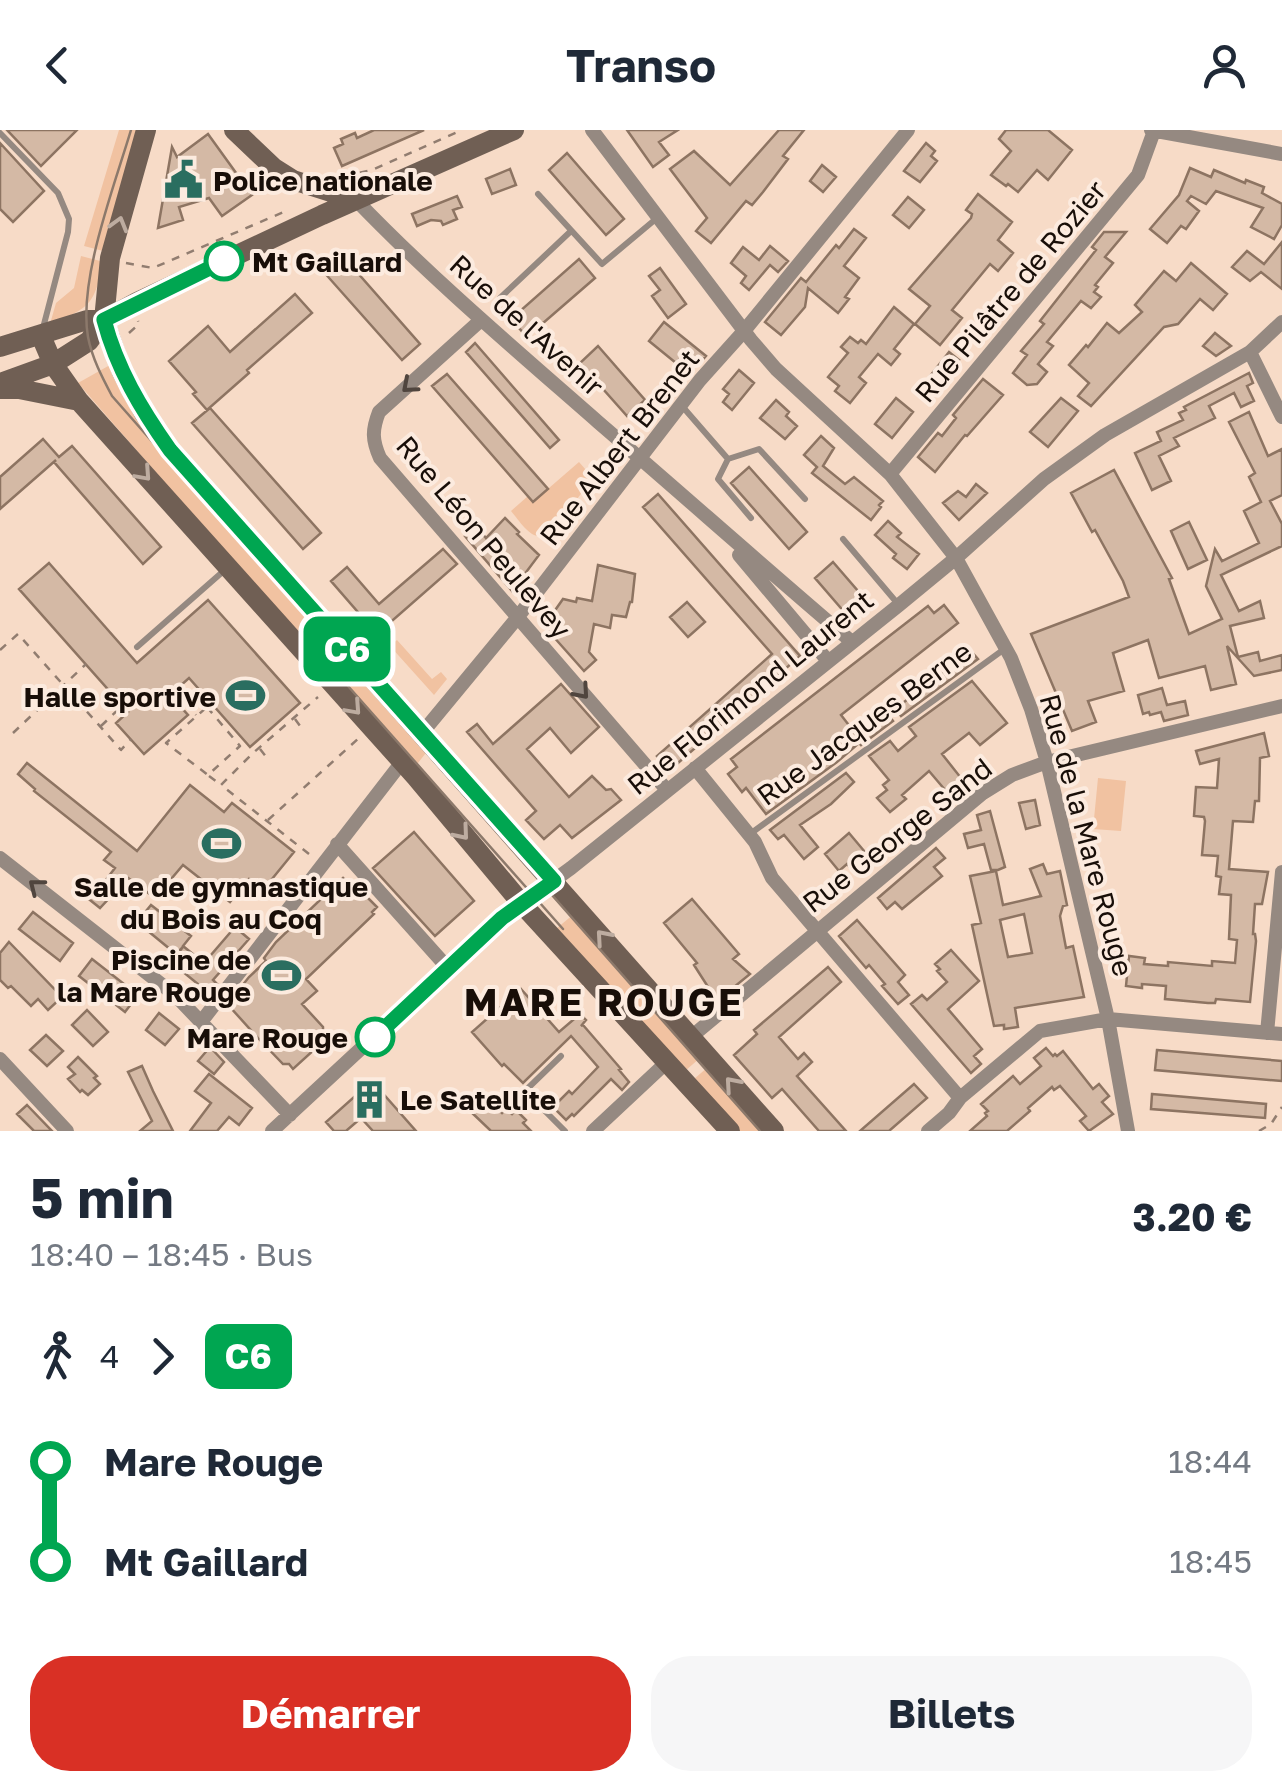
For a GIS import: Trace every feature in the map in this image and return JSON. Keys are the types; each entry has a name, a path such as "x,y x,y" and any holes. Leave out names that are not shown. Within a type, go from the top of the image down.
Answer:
{"main road":[{"path":"146,130 110,258 104,320 137,402 170,450 774,1131"},
{"path":"234,130 274,168 293,180 356,200"},
{"path":"0,386 53,364 89,342 104,320 153,294 514,130"},
{"path":"0,347 87,320 104,320"},
{"path":"41,336 53,364 79,401 402,762 522,904 730,1131"},
{"path":"0,386 79,401"}],"street":[{"name":"Rue de la Mare Rouge","path":"592,130 776,369 890,474 956,558 1006,648 1047,762 1108,1019 1128,1131"},
{"name":"Rue Albert Brenet","path":"422,734 517,618 700,380 908,130"},
{"path":"1153,130 1282,154"},
{"name":"Rue Pilâtre de Rozier","path":"890,474 1138,176 1153,130"},
{"name":"Rue de l'Avenir","path":"356,200 482,320 852,642"},
{"name":"Rue Léon Peulevey","path":"482,320 380,412 373,428 380,458 667,790"},
{"name":"Rue Florimond Laurent","path":"274,1130 502,918 554,881 899,605 1044,479 1105,435 1250,352 1282,322"},
{"path":"1250,352 1282,417"},
{"name":"Rue de l'Avenir","path":"713,524 828,661"},
{"name":"Rue George Sand","path":"691,1036 983,793 1012,775 1047,762 1282,706"},
{"path":"201,1022 402,762"},
{"path":"695,768 749,834 772,878 960,1098"},
{"path":"337,844 448,967"},
{"path":"0,858 175,995 290,1115"},
{"path":"928,1131 960,1098 1040,1031 1108,1019 1274,1034 1282,872"},
{"path":"0,1059 67,1131"},
{"path":"593,1131 668,1061"}],"lane":[{"path":"0,133 58,193 69,219 41,336"},
{"path":"538,194 602,264 658,217"},
{"path":"500,298 571,231"},
{"path":"681,405 728,459"},
{"path":"751,518 718,479 728,459 759,449 805,500"},
{"path":"843,539 899,605"},
{"path":"137,647 228,567"},
{"name":"Rue Jacques Berne","path":"749,834 1006,648"},
{"path":"560,1056 525,1092 565,1131"}],"path":[{"path":"347,176 372,170 462,130"},
{"path":"122,262 153,268 314,198 316,189"},
{"path":"0,650 18,634 120,750 131,739"},
{"path":"14,734 86,664"},
{"path":"175,690 196,716"},
{"path":"222,785 327,690"},
{"path":"100,727 122,706"},
{"path":"208,775 240,746 207,707 166,743 322,864"},
{"path":"294,718 303,730"},
{"path":"267,821 365,733"},
{"path":"259,748 267,758"},
{"path":"1259,1131 1271,1124 1282,1107"}],"shaded area":[{"path":"119,130 142,130 107,252 84,246"},
{"path":"81,256 104,262 93,296 83,308 50,324 56,303 74,288"},
{"path":"110,365 351,660 333,676 78,383"},
{"path":"579,462 593,478 552,532 540,536 529,532 511,511 528,496 534,501"},
{"path":"397,640 432,679 441,672 447,679 434,695 390,646"},
{"path":"360,672 429,749 414,768 341,686"},
{"path":"1098,778 1126,781 1121,831 1093,829"},
{"path":"574,914 700,1058 685,1071 557,928"},
{"path":"708,1067 765,1131 739,1131 694,1079"}],"building":[{"path":"7,130 77,130 41,166"},
{"path":"374,130 424,130 342,166 334,148 343,144 341,139 355,133 357,138"},
{"path":"627,130 678,130 659,142 669,155 653,167"},
{"path":"779,130 804,130 783,156 788,159 763,192 752,205 746,201 711,243 696,231 707,218 670,169 694,151 730,185"},
{"path":"1006,130 1048,130 1072,150 1048,180 1037,170 1018,192 991,175 1011,151 999,139"},
{"path":"208,134 252,195 222,216 209,198 179,207 183,220 158,228 172,147 177,157"},
{"path":"0,143 44,191 13,222 0,209"},
{"path":"926,143 935,151 931,156 937,161 920,182 904,171"},
{"path":"567,153 624,219 606,235 549,170"},
{"path":"822,165 836,177 823,192 810,181"},
{"path":"1190,168 1211,177 1214,170 1264,187 1262,193 1282,204 1282,225 1274,239 1251,227 1263,208 1216,191 1206,204 1191,196 1187,201 1199,211 1186,229 1181,226 1167,243 1150,229 1179,195"},
{"path":"510,169 516,185 492,194 486,179"},
{"path":"978,194 1012,222 998,240 1013,253 998,271 990,264 952,310 962,318 940,345 915,324 930,306 909,289 971,218 966,210"},
{"path":"457,196 462,207 453,210 457,219 443,225 431,220 417,226 412,214"},
{"path":"908,197 924,210 909,228 893,215"},
{"path":"854,229 866,238 844,266 859,278 838,313 808,288 805,307 781,335 765,322 801,278 806,282"},
{"path":"1104,232 1126,232 1105,257 1113,263 1095,285 1098,287 1094,292 1101,297 1091,308 1081,301 1047,342 1053,346 1038,364 1047,372 1037,384 1027,385 1013,373 1027,355 1021,351 1096,250 1092,247"},
{"path":"1282,242 1282,289 1261,272 1250,281 1232,267 1247,251 1264,264"},
{"path":"770,246 788,261 778,272 770,265 749,290 741,283 746,276 731,263 743,247 759,260"},
{"path":"341,254 420,344 402,360 322,270"},
{"path":"579,259 595,278 527,337 511,319"},
{"path":"1191,263 1227,294 1213,310 1200,299 1178,324 1164,327 1091,406 1078,396 1089,383 1069,365 1107,323 1119,333 1142,312 1135,305 1164,271 1176,281"},
{"path":"660,268 686,304 668,318 652,296 660,290 649,276"},
{"path":"295,294 312,313 207,410 169,361 208,326 230,352"},
{"path":"894,307 914,324 894,349 900,354 891,365 878,354 859,377 866,383 850,403 835,391 839,386 828,377 848,353 841,347 850,337 866,344"},
{"path":"664,322 706,356 698,365 685,353 676,363 649,341"},
{"path":"1215,333 1231,346 1216,356 1203,346"},
{"path":"475,343 559,440 550,448 466,352"},
{"path":"598,346 645,400 627,416 580,363"},
{"path":"949,352 959,360 939,383 930,376"},
{"path":"739,370 754,383 732,410 723,402 729,394 723,389"},
{"path":"1249,373 1253,383 1247,386 1254,401 1241,407 1234,393 1209,406 1215,418 1174,438 1179,446 1159,456 1171,481 1152,490 1135,453 1161,441 1157,432 1183,420 1179,413 1186,410 1184,407"},
{"path":"447,374 548,489 533,502 432,386"},
{"path":"983,379 1003,395 935,472 918,457 938,433 942,436 956,418 953,415"},
{"path":"896,398 913,412 892,438 875,424"},
{"path":"1061,398 1078,411 1048,447 1030,432"},
{"path":"776,400 797,426 785,439 760,418"},
{"path":"210,408 321,533 303,549 192,423"},
{"path":"1249,412 1268,456 1282,449 1282,495 1270,501 1282,524 1282,546 1221,575 1239,611 1260,601 1264,618 1230,626 1238,657 1258,652 1260,661 1282,655 1282,670 1254,676 1227,646 1236,684 1211,690 1205,666 1159,678 1148,640 1113,653 1124,691 1088,701 1096,722 1072,731 1031,634 1129,597 1071,493 1114,470 1172,578 1169,579 1189,634 1222,619 1206,586 1215,549 1222,561 1259,543 1244,511 1261,502 1249,477 1255,473 1229,422"},
{"path":"821,436 834,448 823,466 845,484 854,477 883,501 871,520 812,473 817,467 804,455"},
{"path":"43,439 59,457 72,446 161,547 143,564 56,460 0,509 0,477"},
{"path":"749,467 807,532 789,549 731,483"},
{"path":"976,484 987,493 959,520 943,503 958,491 966,497"},
{"path":"658,494 800,656 670,770 657,756 772,654 643,507"},
{"path":"505,518 539,555 512,591 465,536 476,526 486,538"},
{"path":"888,521 901,533 897,537 919,554 907,569 875,535"},
{"path":"1189,522 1207,560 1188,569 1171,531"},
{"path":"443,549 457,564 377,634 331,581 347,567 379,604"},
{"path":"833,562 864,598 846,614 815,578"},
{"path":"49,563 137,663 208,600 300,703 250,747 189,678 170,695 188,715 144,754 116,723 128,712 19,589"},
{"path":"598,565 635,574 632,602 626,617 612,615 610,628 594,624 589,652 596,660 584,671 544,626 563,599 592,601"},
{"path":"687,602 705,622 688,637 670,617"},
{"path":"944,605 958,623 841,715 855,733 886,712 893,721 766,814 746,788 742,792 728,774 737,767 731,759 928,606 934,613"},
{"path":"971,651 978,659 901,716 895,709"},
{"path":"972,681 1007,723 980,745 969,733 942,754 961,778 946,791 929,771 902,795 906,799 890,812 877,798 887,790 883,785 889,780 869,756 890,741 898,751 916,736 909,727"},
{"path":"561,684 599,727 571,753 550,728 527,749 569,797 592,776 621,800 572,838 560,825 544,839 526,820 536,811 467,732 477,724 493,744"},
{"path":"1162,688 1167,705 1185,701 1188,715 1164,721 1161,712 1143,714 1138,695"},
{"path":"1264,733 1269,756 1260,758 1259,801 1255,801 1253,822 1233,821 1229,869 1268,872 1262,904 1255,904 1250,1002 1165,999 1166,986 1126,986 1129,956 1145,958 1144,964 1168,966 1168,962 1212,966 1212,961 1235,963 1237,940 1229,939 1231,895 1219,894 1218,856 1202,855 1205,821 1204,817 1194,816 1196,787 1217,788 1219,759 1200,764 1196,751"},
{"name":"Salle de gymnastique du Bois au Coq","path":"27,763 137,851 190,785 224,812 232,803 294,852 263,890 249,879 230,902 183,865 155,898 128,878 100,908 85,896 93,886 98,890 115,868 104,860 111,852 34,791 18,774"},
{"path":"846,773 854,782 800,825 818,847 804,859 784,835 778,839 770,830"},
{"path":"1035,800 1040,825 1026,829 1019,803"},
{"path":"990,811 1005,867 998,870 991,870 984,844 968,848 964,834 981,830 977,815"},
{"path":"414,832 474,901 435,936 373,868"},
{"path":"849,833 865,852 839,871 825,854"},
{"path":"936,848 945,858 934,867 942,876 902,909 895,902 887,909 878,898"},
{"path":"1043,864 1047,874 1060,871 1067,905 1060,916 1066,948 1073,946 1084,997 1015,1008 1018,1027 1004,1029 1004,1025 994,1026 972,925 981,923 970,876 996,871 1003,905 1041,896 1030,869","holes":["1024,914 1032,953 1008,957 1000,920"]},
{"name":"Piscine de la Mare Rouge","path":"343,878 348,883 350,880 377,907 306,979 317,991 302,1004 323,1027 327,1038 293,1069 258,1038 230,1007 230,1001 266,961 264,958 276,942"},
{"path":"692,899 739,954 733,959 750,974 717,1001 694,965 697,963 664,923"},
{"path":"151,905 191,936 183,946 204,963 235,927 249,939 213,980 217,984 210,994 171,962 183,947 176,954 137,922"},
{"path":"33,912 73,943 60,961 19,929"},
{"path":"857,920 905,975 898,982 909,995 898,1004 869,965 866,968 839,936"},
{"path":"9,942 62,997 48,1010 38,999 31,1006 0,980 0,953"},
{"path":"951,950 979,981 948,1009 982,1049 974,1056 981,1064 971,1073 911,1004 922,995 927,1000 947,982 935,964"},
{"path":"92,959 138,995 125,1012 79,976"},
{"path":"828,967 841,982 779,1037 798,1059 804,1053 812,1062 797,1076 846,1131 819,1131 782,1089 772,1098 734,1055 757,1034 754,1030"},
{"path":"521,989 559,1032 580,1014 586,1020 581,1026 629,1082 622,1090 611,1079 566,1120 553,1107 598,1067 571,1036 523,1083 502,1066 472,1032"},
{"path":"87,1010 108,1032 93,1046 72,1025"},
{"path":"159,1013 179,1029 165,1045 146,1030"},
{"path":"46,1035 63,1051 47,1066 30,1050"},
{"path":"210,1047 224,1062 214,1074 198,1061"},
{"path":"1046,1048 1053,1056 1063,1051 1093,1089 1099,1084 1109,1096 1102,1102 1113,1114 1089,1131 1080,1121 1086,1116 1060,1086 1054,1090 1052,1087 1007,1131 970,1131 987,1116 988,1111 981,1104 1013,1076 1020,1084 1041,1066 1034,1058"},
{"path":"1157,1050 1282,1061 1282,1081 1155,1070"},
{"path":"78,1057 100,1084 88,1095 68,1079 75,1074 68,1067"},
{"path":"142,1066 173,1131 140,1131 152,1121 128,1072"},
{"path":"209,1074 252,1108 239,1125 229,1117 217,1131 190,1131 211,1103 195,1091"},
{"name":"Le Satellite","path":"372,1081 416,1131 373,1131 361,1118 346,1131 334,1131 326,1122"},
{"path":"914,1084 927,1098 889,1131 860,1131"},
{"path":"1152,1094 1266,1104 1265,1118 1151,1109"},
{"path":"482,1098 502,1113 506,1109 512,1114 516,1110 531,1131 491,1131 468,1109"},
{"path":"27,1105 52,1131 34,1131 17,1114"}],"tram line":[{"path":"131,130 99,234 86,314 92,352 112,396 760,1131"},
{"path":"348,686 563,929"}],"bus line":[{"name":"C6","path":"224,261 104,320 110,343 137,402 170,450 554,881 502,918 375,1037"}],"place":[{"name":"Police nationale","path":"183,180"},
{"name":"Mt Gaillard","path":"224,261"},
{"name":"Halle sportive","path":"246,696"},
{"name":"Salle de gymnastique du Bois au Coq","path":"221,844"},
{"name":"Piscine de la Mare Rouge","path":"281,975"},
{"name":"Mare Rouge","path":"375,1037"},
{"name":"Le Satellite","path":"370,1099"}],"district":[{"name":"MARE ROUGE","path":"604,1001"}]}
